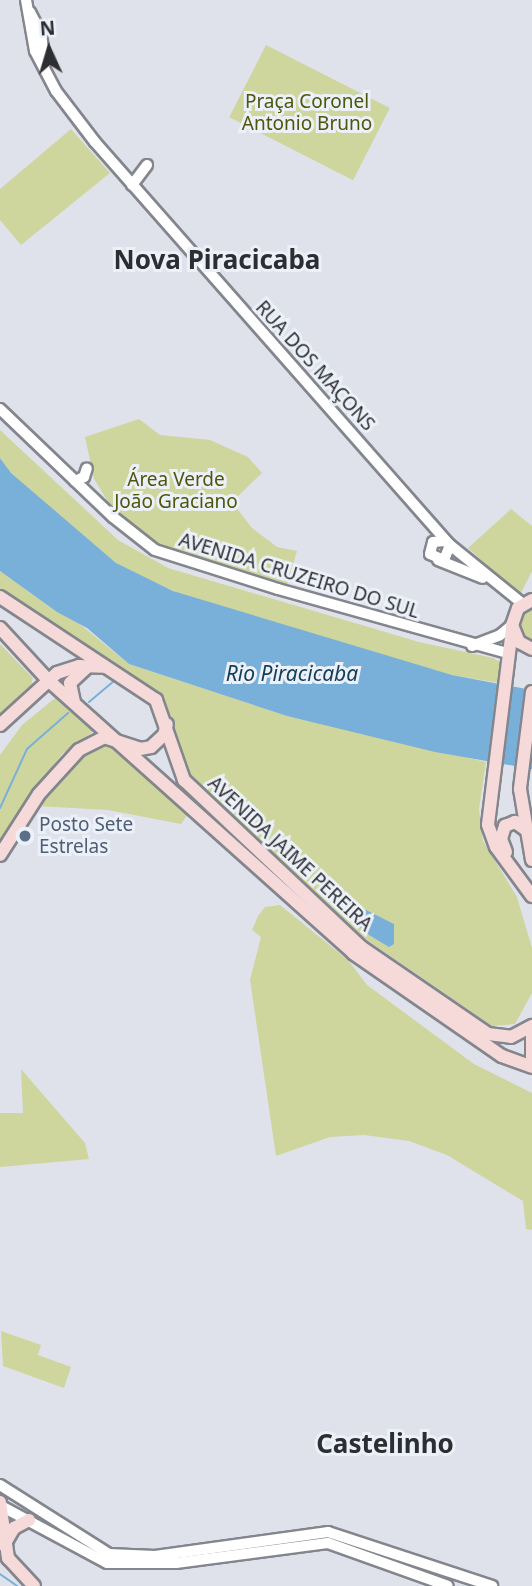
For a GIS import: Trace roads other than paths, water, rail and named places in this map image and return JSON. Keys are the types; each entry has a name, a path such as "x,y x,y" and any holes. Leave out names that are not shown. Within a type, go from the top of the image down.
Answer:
{"main road":[{"path":"532,591 520,612 507,653 492,784 490,833 532,896"},
{"name":"AVENIDA JAIME PEREIRA","path":"0,597 58,638 108,667 156,700 167,724 184,780 361,947 488,1034 511,1037 532,1027"},
{"path":"0,607 58,638"},
{"path":"520,612 519,642 532,650"},
{"name":"AVENIDA JAIME PEREIRA","path":"0,628 48,680 354,953 502,1056 532,1067"},
{"path":"507,653 532,650"},
{"path":"74,703 70,683 81,668 91,666"},
{"path":"0,725 48,680 68,668 108,667"},
{"path":"532,692 520,787 532,860"},
{"path":"0,855 57,771 92,741 118,740 130,747 151,747 164,736 167,724"},
{"path":"516,870 501,834 511,822 528,839"},
{"path":"532,1027 532,1058"},
{"path":"502,1056 532,1077"},
{"path":"0,1505 8,1558 34,1586"},
{"path":"4,1545 14,1528 29,1520"}],"street":[{"name":"RUA DOS MAÇONS","path":"27,4 30,36 45,71 95,142 426,522 507,594 520,612"},
{"path":"132,185 147,165"},
{"name":"AVENIDA CRUZEIRO DO SUL","path":"0,409 75,481 155,550 472,646 507,653"},
{"path":"75,481 84,477 87,468"},
{"name":"RUA DOS MAÇONS","path":"426,522 431,544"},
{"path":"439,540 449,544 449,555 438,560 430,554 431,544 439,540"},
{"name":"RUA DOS MAÇONS","path":"438,560 491,581"},
{"path":"472,646 500,635 520,612"},
{"path":"0,1485 109,1554 155,1556 328,1532 492,1586"},
{"path":"0,1505 107,1563 176,1563 328,1543 448,1586"}],"water":[{"name":"Rio Piracicaba","path":"0,458 11,473 116,563 173,591 452,675 532,690 532,769 435,752 287,716 129,664 87,628 57,612 0,571"},
{"path":"338,896 394,924 394,944 389,947 369,935 344,913"}],"waterway":[{"path":"89,702 113,682"},
{"path":"0,808 27,749 68,713"},
{"path":"0,1574 17,1586"}],"place":[{"name":"Posto Sete Estrelas","path":"25,836"}],"district":[{"name":"Nova Piracicaba","path":"217,260"},
{"name":"Castelinho","path":"385,1444"}],"park label":[{"name":"Praça Coronel Antonio Bruno","path":"307,113"},
{"name":"Área Verde João Graciano","path":"176,491"}]}
